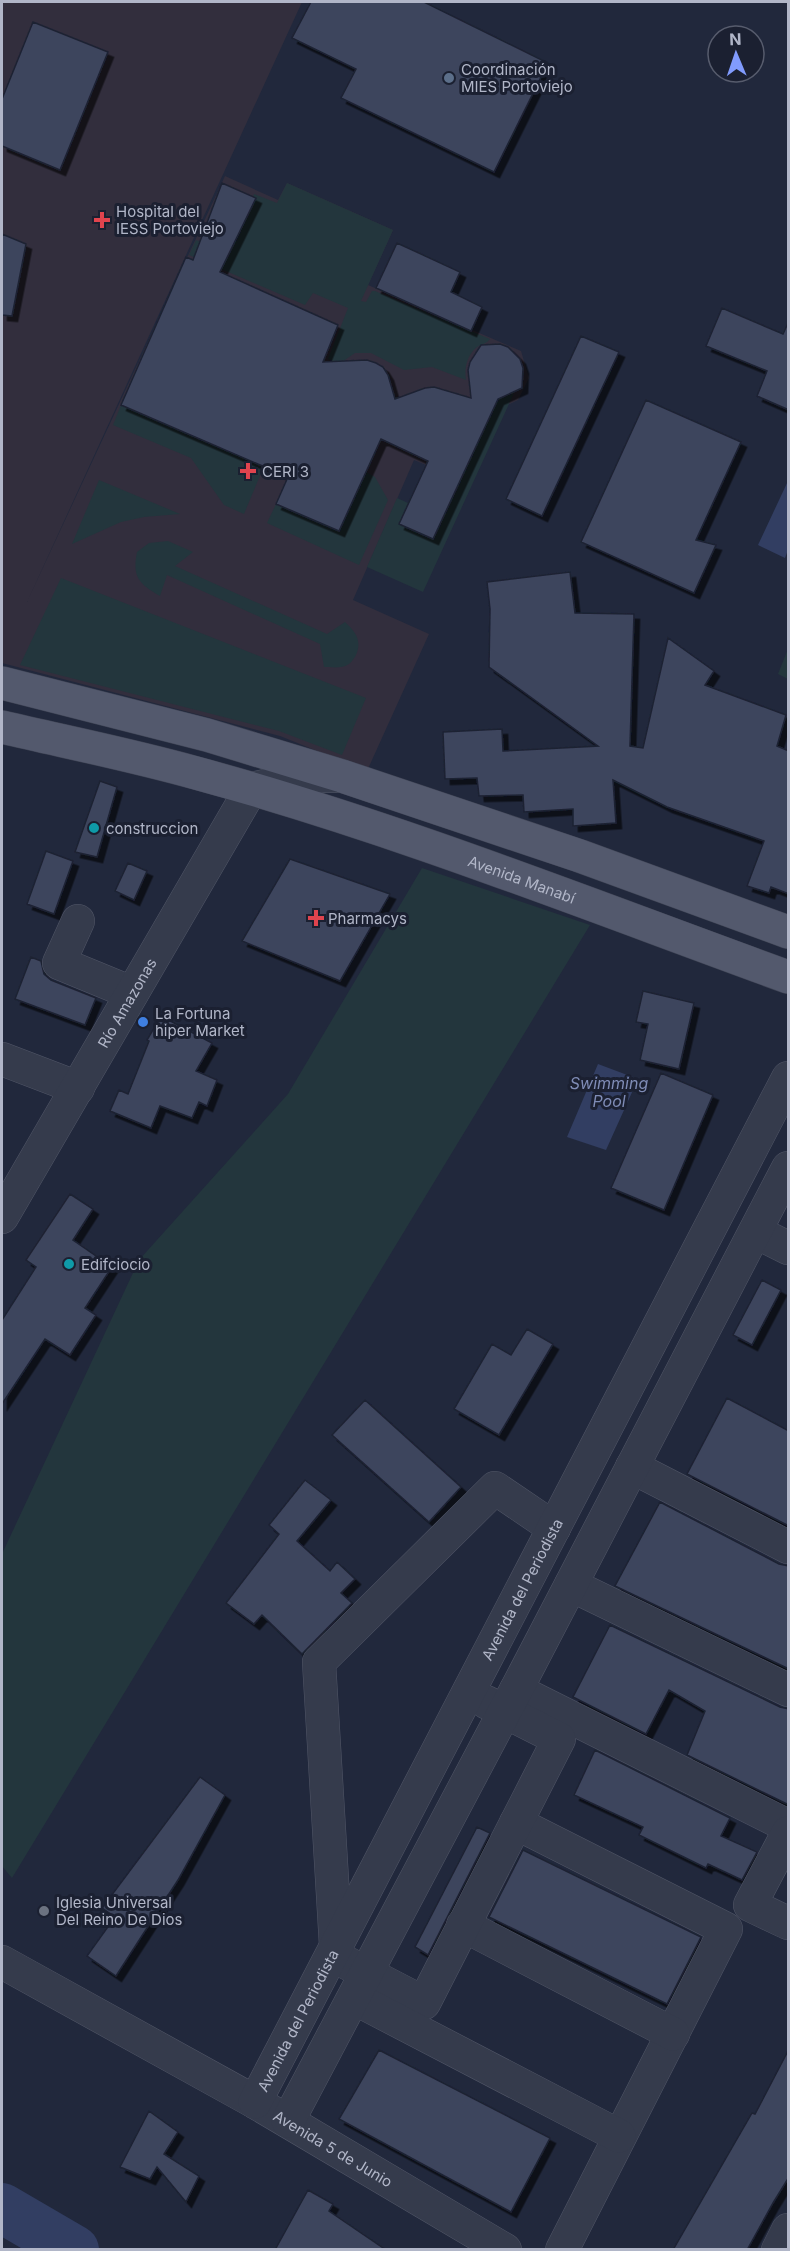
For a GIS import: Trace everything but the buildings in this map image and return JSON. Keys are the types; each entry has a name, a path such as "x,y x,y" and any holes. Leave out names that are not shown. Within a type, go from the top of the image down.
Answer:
{"main road":[{"name":"Avenida Manabí","path":"2,683 207,735 342,776 580,856 789,932"},
{"name":"Avenida Manabí","path":"2,727 124,755 251,789 545,887 789,977"}],"street":[{"name":"Avenida Manabí","path":"251,789 309,776 342,776"},
{"name":"Río Amazonas","path":"3,1213 251,789"},
{"path":"78,921 59,963 132,993"},
{"path":"2,1059 78,1088"},
{"name":"Avenida del Periodista","path":"255,2102 554,1528 785,1096"},
{"path":"288,2121 511,1701 789,1168"},
{"path":"756,1232 789,1248"},
{"path":"632,1467 789,1547"},
{"path":"554,1528 495,1488 320,1662 334,1950 361,1985 620,2136"},
{"path":"571,1585 789,1690"},
{"path":"469,1693 511,1701 789,1826"},
{"path":"361,1985 424,2002 559,1739 511,1701"},
{"path":"516,1823 726,1929 562,2250"},
{"path":"789,1833 750,1905 789,1923"},
{"path":"463,1925 673,2034"},
{"name":"Avenida 5 de Junio","path":"2,1962 255,2102 506,2250"},
{"path":"778,2250 789,2230"}],"shaded area":[{"name":"CERI 3","path":"2,2 302,2 27,602 225,176 278,200 287,183 393,230 368,285 521,351 529,378 518,400 499,409 468,482 414,460 353,600 429,634 367,771 280,736 2,663"},
{"path":"287,183 393,230 361,301 366,302 372,291 375,291 490,339 471,354 465,371 466,380 432,367 404,370 371,353 355,353 339,364 328,359 348,308 313,293 305,305 189,255 196,240 229,253 254,194 277,203"},
{"path":"514,393 423,592 367,567 397,498 408,503 399,524 433,539 498,399"},
{"path":"121,405 264,466 244,514 224,505 191,458 113,425"},
{"path":"366,472 375,477 388,500 359,565 267,523 276,504 339,531"},
{"path":"99,480 180,514 144,517 121,522 72,544"},
{"path":"168,541 193,552 175,566 327,634 345,622 357,638 358,647 355,657 343,667 324,667 320,644 167,575 160,596 153,592 142,583 137,574 137,552 149,543"},
{"path":"61,578 366,698 342,755 279,731 20,665"},
{"path":"788,649 788,679 778,674"},
{"path":"422,868 590,925 12,1878 2,1866 2,1554 139,1260 288,1094"}],"water":[{"path":"788,481 788,550 785,558 758,545"},
{"name":"Swimming Pool","path":"598,1064 638,1079 606,1150 567,1137"}],"waterway":[{"path":"2,2208 74,2250"}],"place":[{"name":"Coordinación MIES Portoviejo","path":"449,78"},
{"name":"Hospital del IESS Portoviejo","path":"102,220"},
{"name":"CERI 3","path":"248,471"},
{"name":"construccion","path":"94,828"},
{"name":"Pharmacys","path":"316,918"},
{"name":"La Fortuna hiper Market","path":"143,1022"},
{"name":"Edifciocio","path":"69,1264"},
{"name":"Iglesia Universal Del Reino De Dios","path":"44,1911"}]}
